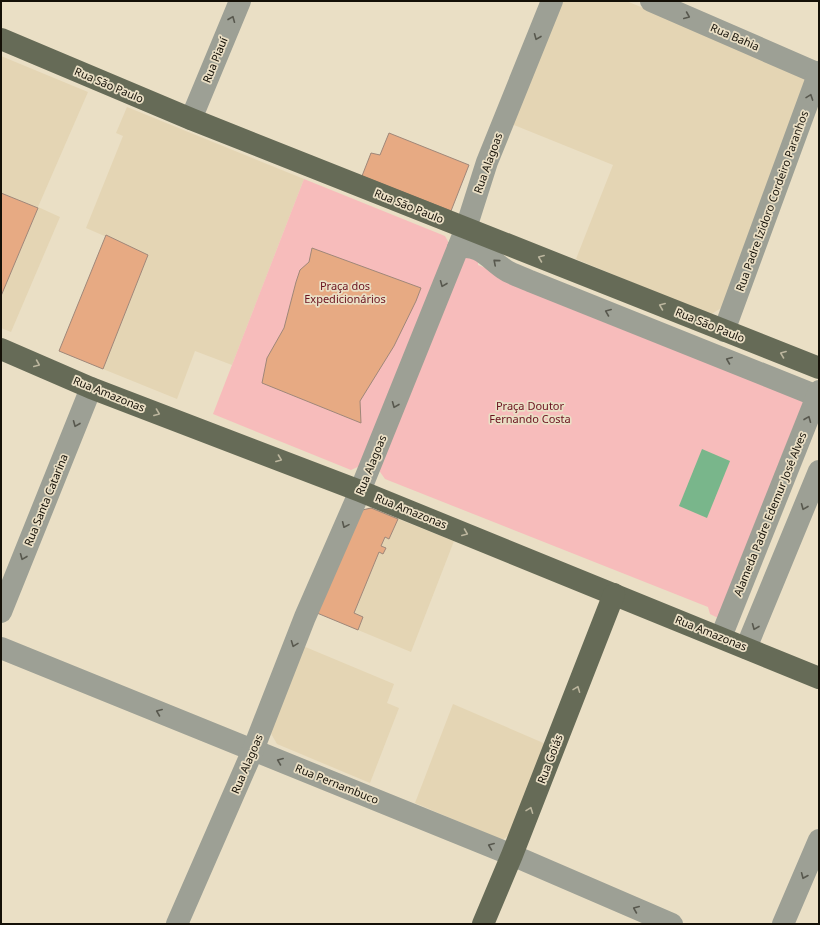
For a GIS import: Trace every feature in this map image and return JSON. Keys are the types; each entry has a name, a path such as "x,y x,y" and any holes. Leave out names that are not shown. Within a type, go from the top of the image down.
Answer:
{"main road":[{"name":"Rua São Paulo","path":"1,40 191,119 819,368"},
{"name":"Rua Amazonas","path":"1,349 91,388 360,491 819,678"},
{"name":"Rua Goiás","path":"483,924 512,855 614,594"}],"street":[{"name":"Rua Piauí","path":"191,119 240,1"},
{"name":"Rua Alagoas","path":"177,924 253,750 305,617 360,491 466,228 487,162 552,1"},
{"name":"Rua Bahia","path":"651,1 819,73"},
{"name":"Rua Padre Izidoro Cordeiro Paranhos","path":"724,331 819,73"},
{"path":"458,248 466,246 486,254 504,270 530,281 818,394"},
{"name":"Rua Santa Catarina","path":"1,612 91,388"},
{"name":"Alameda Padre Edemur José Alves","path":"721,637 818,394"},
{"path":"746,648 819,471"},
{"name":"Rua Pernambuco","path":"1,648 512,855 672,924"},
{"path":"783,924 819,840"}],"shaded area":[{"path":"557,1 626,1 799,70 808,83 726,305 710,315 576,259 613,165 509,123"},
{"path":"1,56 88,92 38,207 60,217 11,332 1,328 1,296 38,208 1,193"},
{"path":"127,107 304,179 232,365 195,351 177,399 103,369 148,255 86,228 123,136 116,133"},
{"path":"702,449 730,461 707,518 679,506"},
{"path":"398,519 454,541 411,652 358,630 363,617 354,613 379,552 386,548 381,546 385,537 389,539"},
{"path":"303,646 394,684 387,703 399,708 370,783 277,744 269,730"},
{"path":"453,704 548,745 514,832 502,840 415,803"}],"green space":[{"name":"Praça dos Expedicionários","path":"304,179 445,236 450,245 362,465 351,470 213,414"},
{"name":"Praça Doutor Fernando Costa","path":"463,256 478,257 478,265 801,397 806,407 718,618 710,614 708,607 385,479 378,469"}],"building":[{"path":"389,133 469,165 451,211 362,176 371,153 380,155"},
{"path":"1,193 38,208 1,296"},
{"path":"106,235 148,255 103,369 59,351"},
{"path":"312,248 421,288 394,346 360,401 361,423 262,383 267,358 284,328 300,270 309,262"},
{"path":"371,508 398,519 389,539 385,537 381,546 386,548 383,554 379,552 354,613 363,617 358,630 317,613 358,511"}]}
